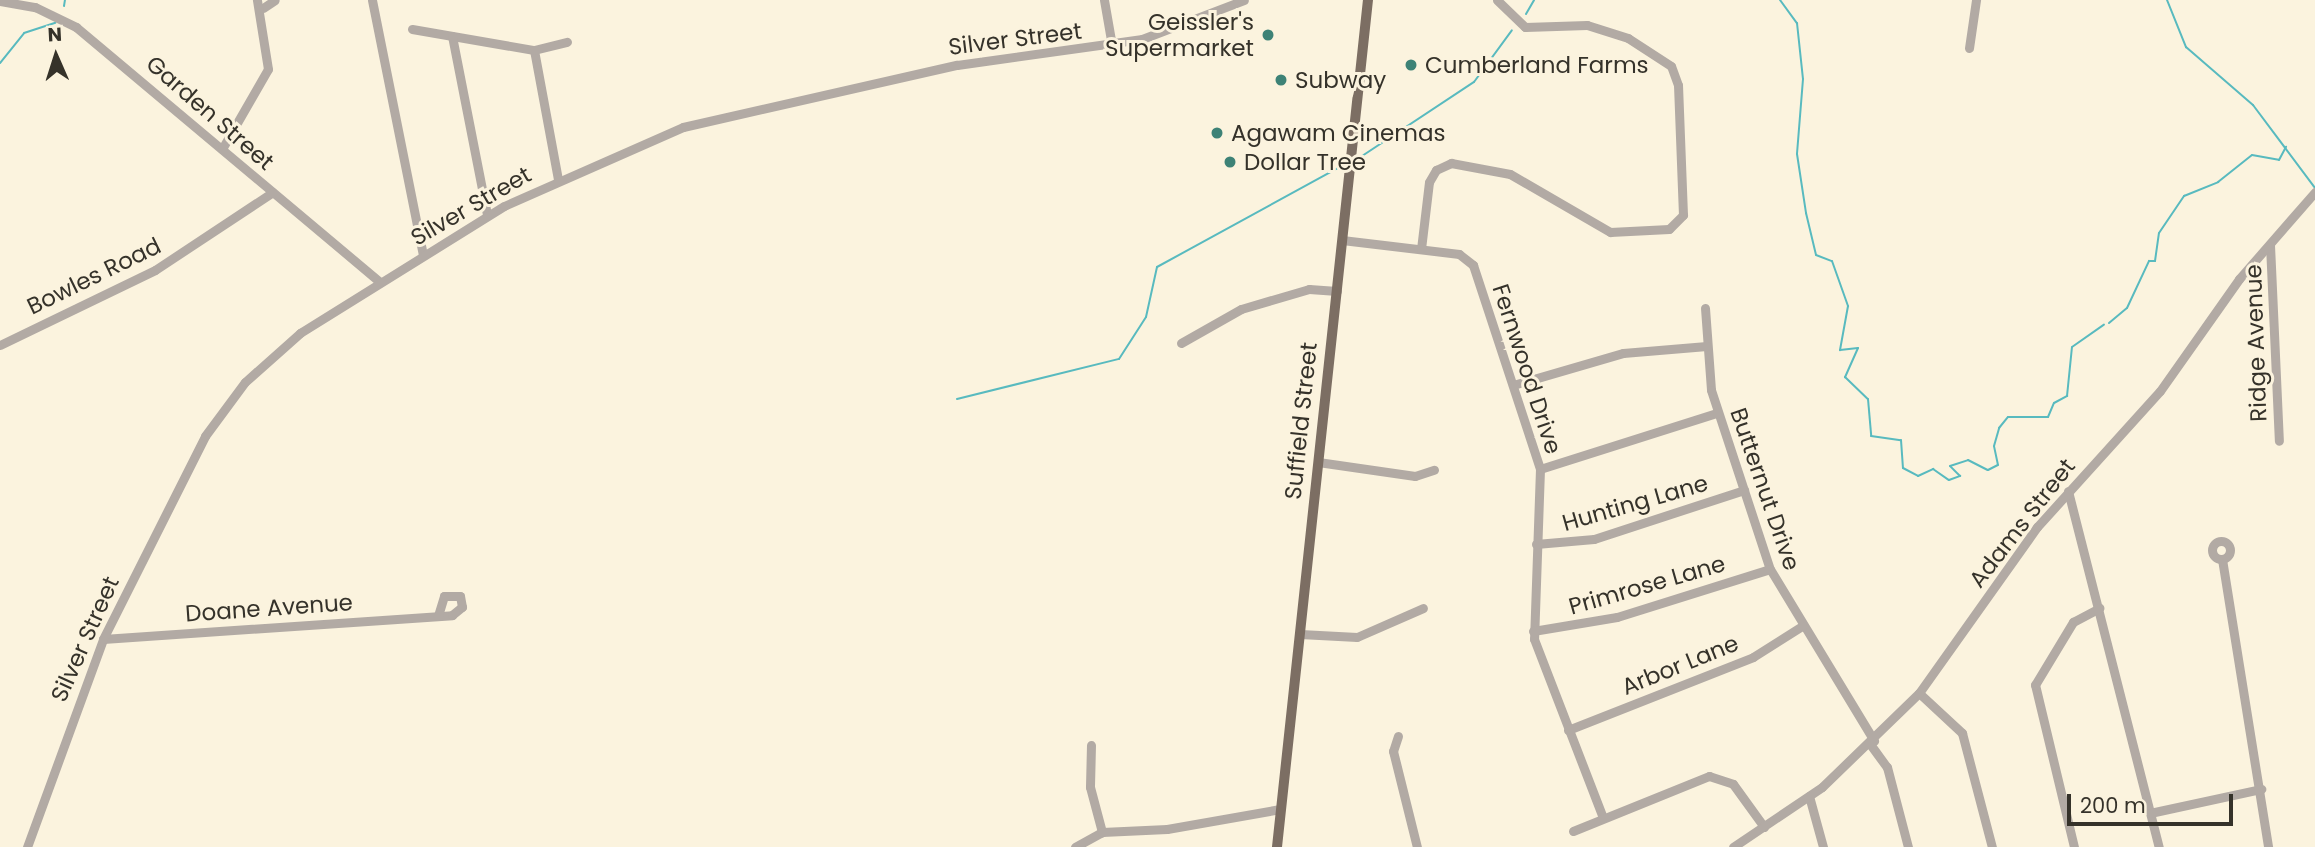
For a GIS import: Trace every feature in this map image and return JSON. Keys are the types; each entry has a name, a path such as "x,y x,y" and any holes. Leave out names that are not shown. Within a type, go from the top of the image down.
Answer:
{"main road":[{"name":"Suffield Street","path":"1277,847 1368,0"}],"street":[{"path":"222,149 268,69 260,4 275,0"},
{"path":"372,0 423,255"},
{"path":"1104,0 1112,46"},
{"name":"Silver Street","path":"27,847 103,639 216,418 279,350 487,215 558,180 734,111 975,61 1112,46 1227,3 1244,0"},
{"path":"1342,240 1421,249 1429,182 1436,170 1451,163 1503,171 1610,232 1669,229 1683,215 1678,85 1671,66 1628,38 1587,25 1525,27 1497,0"},
{"path":"1969,48 1976,0"},
{"name":"Garden Street","path":"0,1 35,7 76,27 380,282"},
{"path":"412,29 534,50 566,43"},
{"path":"452,36 487,215"},
{"path":"534,50 558,180"},
{"name":"Bowles Road","path":"0,345 155,270 273,192"},
{"name":"Adams Street","path":"1732,847 1810,796 1872,742 1919,693 2068,491 2160,391 2270,245 2315,193"},
{"name":"Ridge Avenue","path":"2270,245 2279,441"},
{"name":"Fernwood Drive","path":"1421,249 1467,257 1513,385 1539,470 1533,631 1603,818"},
{"path":"1181,342 1241,309 1309,289 1337,291"},
{"name":"Butternut Drive","path":"1704,308 1717,413 1770,569 1888,767 1908,847"},
{"path":"1513,385 1623,353 1707,346"},
{"path":"1539,470 1717,413"},
{"path":"1318,463 1415,476 1434,470"},
{"name":"Hunting Lane","path":"1536,544 1594,539 1744,490"},
{"path":"2068,491 2159,847"},
{"path":"2057,505 2073,513"},
{"path":"2222,559 2261,789 2268,847"},
{"name":"Primrose Lane","path":"1533,631 1617,617 1770,569"},
{"path":"1300,634 1357,637 1423,608"},
{"path":"2074,847 2035,685 2076,619 2099,608"},
{"name":"Doane Avenue","path":"103,639 438,616"},
{"name":"Arbor Lane","path":"1568,730 1753,657 1802,626"},
{"path":"1919,693 1962,731 1992,847"},
{"path":"1398,736 1393,751 1417,847"},
{"path":"1091,745 1090,787 1102,832"},
{"path":"1573,831 1714,776 1737,788 1764,827"},
{"path":"2150,813 2261,789"},
{"path":"1810,796 1823,847"},
{"path":"1075,847 1102,832 1167,829 1280,809"}],"waterway":[{"path":"64,6 65,0"},
{"path":"1526,14 1534,0"},
{"path":"1780,0 1797,23 1803,79 1797,154 1806,213 1816,255 1832,261 1848,306 1840,350 1858,348 1845,377 1868,399 1871,436 1901,440 1903,468 1918,476 1933,469 1949,480 1960,476 1950,466 1968,460 1988,470 1998,465 1994,446 1999,428 2008,417 2048,417 2054,403 2067,396 2072,347 2104,325"},
{"path":"2167,0 2186,47 2253,105 2315,188"},
{"path":"0,63 24,33 55,23"},
{"path":"1359,158 1474,82 1512,30"},
{"path":"2109,323 2127,308 2149,261 2155,261 2159,233 2184,196 2218,182 2252,155 2279,160 2286,147"},
{"path":"957,399 1119,359 1146,317 1157,267 1338,168"}],"place":[{"name":"Geissler's Supermarket","path":"1268,35"},
{"name":"Cumberland Farms","path":"1411,65"},
{"name":"Subway","path":"1281,80"},
{"name":"Agawam Cinemas","path":"1217,133"},
{"name":"Dollar Tree","path":"1230,162"}]}
